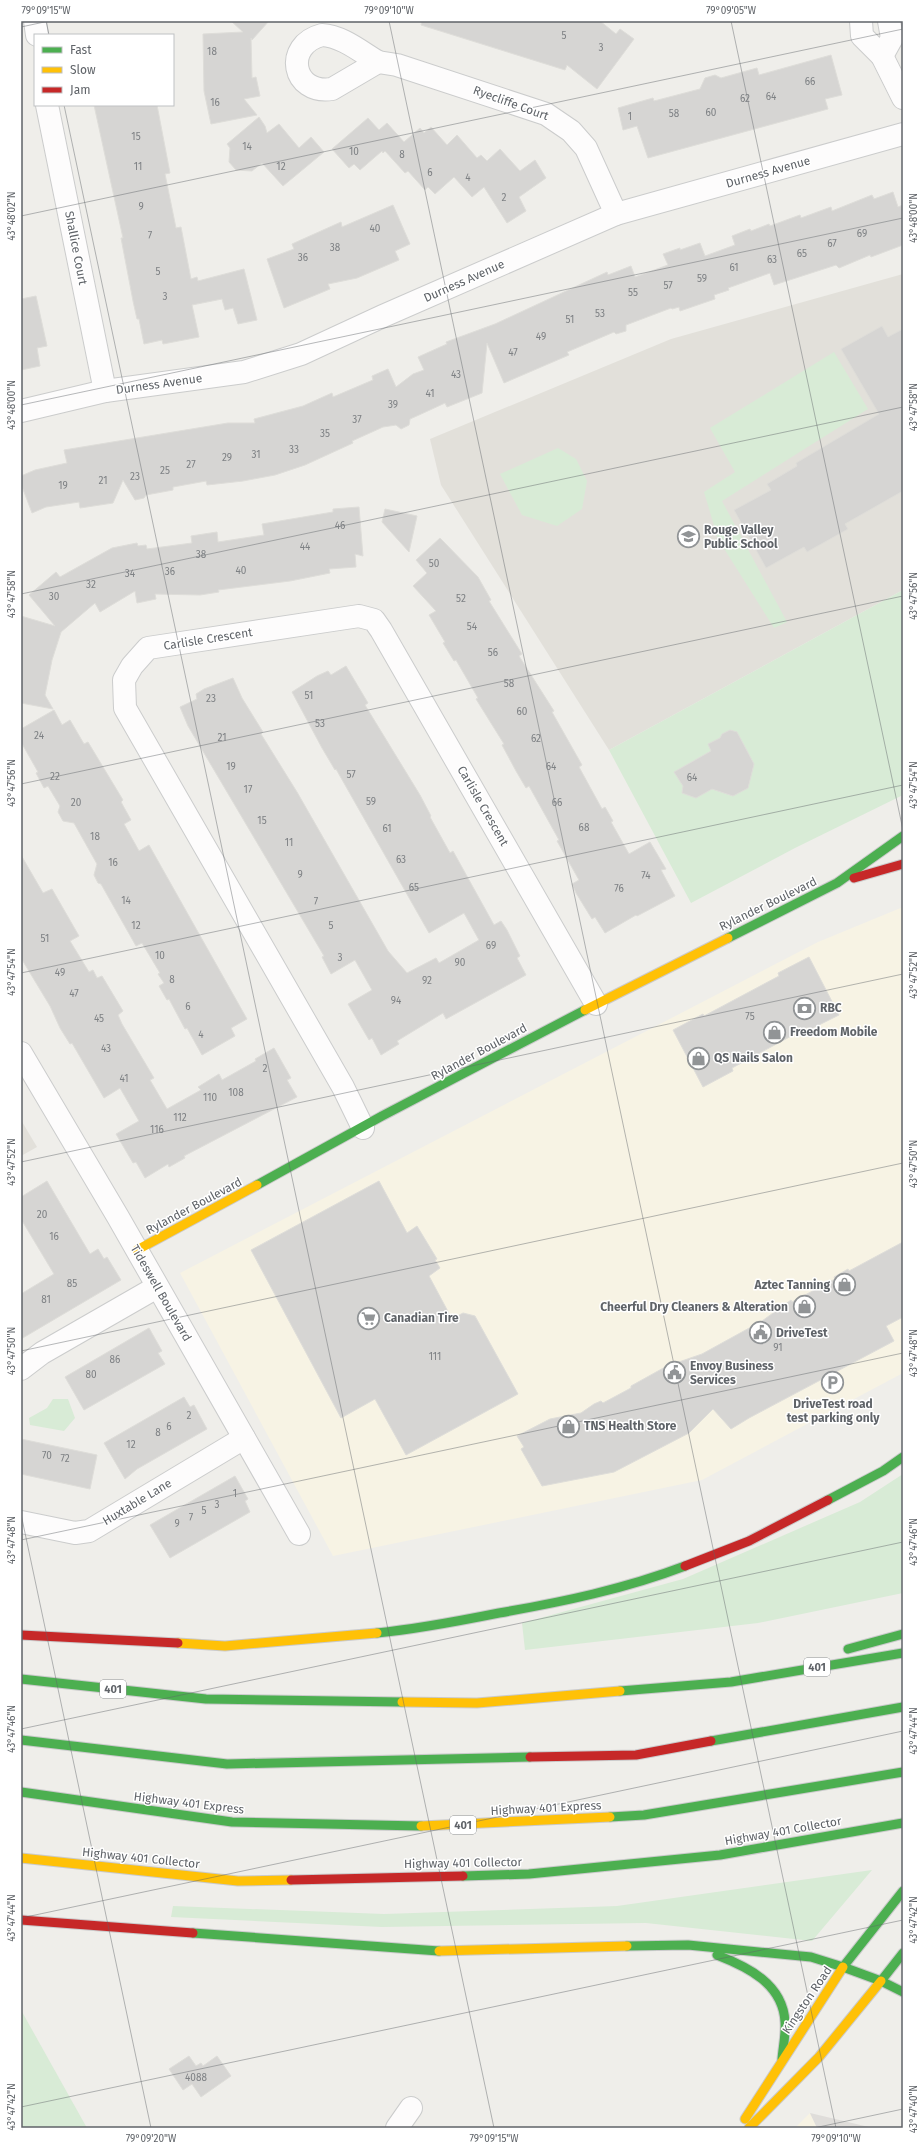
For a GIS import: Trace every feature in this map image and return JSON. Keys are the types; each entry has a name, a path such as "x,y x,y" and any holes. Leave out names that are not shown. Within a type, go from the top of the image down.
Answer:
{"main road":[{"name":"Rylander Boulevard","path":"137,1250 596,1004 837,883 903,836"},
{"name":"Rylander Boulevard","path":"837,883 903,864"},
{"path":"21,1636 225,1646 410,1630 560,1602 664,1574 749,1541 884,1471 903,1457"},
{"path":"836,1653 903,1634"},
{"name":"401","path":"21,1679 206,1699 477,1703 731,1682 903,1653"},
{"path":"731,1682 821,1657"},
{"path":"21,1740 227,1764 636,1755 903,1707"},
{"name":"Highway 401 Express","path":"21,1792 232,1822 435,1826 644,1815 903,1772"},
{"name":"Highway 401 Collector","path":"21,1858 238,1880 529,1874 720,1855 903,1823"},
{"name":"Kingston Road","path":"740,2128 782,2059 843,1967 903,1891"},
{"path":"21,1920 429,1951 688,1945 811,1957 881,1981 903,1992"},
{"path":"688,1945 745,1966 769,1983 782,2005 785,2021 782,2059"},
{"path":"749,2128 819,2057 903,1953"}],"street":[{"path":"35,21 37,34"},
{"path":"861,21 862,36 882,56 903,98"},
{"path":"882,56 892,38 889,21"},
{"name":"Ryecliffe Court","path":"378,62 397,65 546,114 571,131 586,148 616,214"},
{"name":"Shallice Court","path":"47,106 105,391"},
{"name":"Durness Avenue","path":"21,411 105,391 244,372 301,354 383,316 616,214 903,134"},
{"name":"Carlisle Crescent","path":"363,1128 343,1087 125,708 124,680 132,666 148,648 359,616 374,620 596,1004"},
{"name":"Tideswell Boulevard","path":"21,1053 137,1250 299,1534"},
{"path":"21,1369 42,1353 157,1287"},
{"name":"Huxtable Lane","path":"21,1522 75,1533 89,1531 244,1438"},
{"path":"397,2128 411,2108"}],"shaded area":[{"name":"Rouge Valley Public School","path":"903,274 903,590 609,750 441,485 430,439 671,339"},
{"path":"903,907 903,1373 702,1480 333,1556 180,1273 818,942"},
{"path":"21,1120 37,1147 21,1156"},
{"path":"810,2113 817,2128 795,2128"},
{"path":"810,2113 873,2128 817,2128"}],"green space":[{"path":"834,352 868,409 722,501 787,622 774,628 718,539 704,492 735,472 710,428"},
{"path":"558,448 576,459 587,481 582,509 557,526 522,515 500,474"},
{"path":"903,590 903,795 795,848 691,903 609,750"},
{"path":"53,1399 68,1399 75,1418 64,1431 30,1425 29,1418 47,1408"},
{"path":"903,1474 903,1593 758,1623 525,1650 522,1623 683,1579 860,1502"},
{"path":"872,1870 812,1941 646,1923 382,1927 171,1917 173,1906 384,1914 617,1906"},
{"path":"21,2010 87,2128 21,2128"}],"building":[{"path":"231,21 269,21 252,40 251,38 252,78 256,77 260,96 244,99 257,115 211,124 204,91 203,34 243,32"},
{"path":"422,21 600,21 616,34 620,29 634,39 597,89 567,65 565,70 421,25"},
{"path":"831,55 842,95 825,99 828,109 648,158 637,126 623,130 618,108 653,98 654,101 700,89 705,78 715,75 721,78 757,68 759,75"},
{"path":"94,106 157,106 170,173 165,174 176,228 181,227 191,279 197,277 198,281 244,269 257,320 238,324 233,308 225,310 222,299 192,305 199,337 163,344 162,340 144,344 139,319 137,319 133,301 121,238 123,238"},
{"path":"259,117 265,126 267,133 279,124 299,148 311,137 324,152 283,186 262,163 252,171 236,170 229,162 230,148 227,144"},
{"path":"368,118 379,130 387,123 404,142 420,128 424,133 431,127 447,145 457,135 477,158 481,155 487,161 500,149 520,171 535,160 546,178 519,197 526,211 507,223 484,187 472,197 454,177 435,194 428,187 425,190 408,171 405,173 385,151 383,153 382,151 360,170 354,164 349,168 332,149"},
{"path":"893,192 898,207 903,205 903,245 871,257 870,255 839,268 836,265 774,285 770,273 728,288 729,290 714,295 715,299 680,311 679,307 671,308 626,325 626,331 616,334 614,332 567,352 569,355 504,383 487,343 482,393 447,407 445,403 410,419 409,425 401,429 396,425 383,427 352,441 353,443 305,465 275,475 243,481 207,485 206,481 173,487 173,490 146,495 144,498 135,500 123,480 113,503 80,508 79,502 46,507 32,513 21,484 21,476 35,470 67,463 64,450 228,423 255,423 254,419 303,406 332,393 333,397 373,380 372,376 388,369 396,387 413,374 424,370 418,357 447,344 446,342 495,324 607,272 608,275 631,266 635,277 668,265 663,254 680,248 680,250 700,243 705,256 735,245 732,236 750,229 751,231 769,224 770,226 800,215 801,218 831,207 832,211 872,195 874,199"},
{"path":"393,205 410,244 395,251 399,260 357,278 328,284 330,289 284,308 267,259 294,249 292,244 341,222 342,227"},
{"path":"36,296 47,346 37,348 40,366 21,370 21,299"},
{"path":"882,326 888,337 903,329 903,491 845,524 848,529 807,552 804,547 766,568 734,510 771,490 767,484 797,466 796,463 879,414 841,349"},
{"path":"359,507 363,556 355,554 356,567 329,569 330,573 290,581 218,590 219,592 200,595 155,594 156,599 137,603 135,591 100,612 95,603 61,632 52,660 45,695 53,709 21,703 21,616 55,626 29,595 56,572 60,577 112,548 137,543 138,546 146,545 147,549 192,543 191,536 217,532 218,542 264,535 262,524 333,512 333,509"},
{"path":"385,509 417,516 409,552 382,522"},
{"path":"440,538 478,577 491,600 489,601 522,654 519,656 554,711 552,712 582,765 579,767 602,809 605,807 613,821 611,822 629,854 650,842 666,869 661,870 675,896 637,916 636,915 605,933 595,917 592,919 572,884 579,880 557,841 559,840 529,786 526,788 516,771 502,745 504,744 476,699 478,698 456,660 454,661 443,643 445,642 429,615 436,611 413,586 427,573 416,560"},
{"path":"346,666 368,703 365,705 420,795 431,816 430,817 450,853 453,851 494,925 501,921 507,930 520,956 517,958 526,975 446,1019 443,1013 397,1041 399,1044 381,1055 372,1038 369,1040 348,1004 372,990 355,960 331,974 322,957 324,956 188,726 180,707 197,699 196,694 204,689 233,678 242,698 263,732 261,734 297,792 388,951 407,973 436,958 439,963 479,940 464,913 429,933 336,769 335,770 322,748 292,692 317,676 328,671 331,675"},
{"path":"54,710 62,725 70,720 84,744 88,742 123,800 121,802 131,820 124,824 139,851 149,845 247,1019 231,1028 235,1036 202,1055 187,1028 185,1029 169,999 167,1000 159,986 164,983 158,974 160,973 142,943 136,946 101,884 98,883 94,875 97,864 74,823 63,821 58,812 60,806 48,786 44,788 36,773 38,772 21,742 21,729"},
{"path":"730,730 737,732 754,764 748,788 733,796 712,789 696,798 682,793 683,786 674,772 711,751 708,744 720,738 722,734"},
{"path":"21,855 43,893 52,889 79,936 70,941 89,972 93,970 97,978 102,976 123,1011 118,1015 122,1024 154,1078 150,1080 167,1109 201,1090 198,1087 219,1074 222,1080 256,1061 255,1059 274,1048 291,1078 287,1080 297,1097 184,1156 185,1158 169,1167 168,1164 145,1178 136,1162 133,1163 116,1134 139,1121 120,1088 104,1098 72,1043 70,1044 60,1028 50,1006 21,958"},
{"path":"809,957 839,1015 809,1030 808,1027 732,1068 733,1071 703,1087 673,1030 703,1014 704,1016 779,976 778,973"},
{"path":"47,1181 90,1254 98,1249 104,1259 107,1257 121,1280 21,1339 21,1294 54,1274 21,1219 21,1197"},
{"name":"Canadian Tire","path":"379,1181 407,1233 417,1226 437,1259 435,1260 440,1268 429,1276 452,1319 463,1313 475,1316 518,1394 406,1455 375,1399 341,1418 251,1250"},
{"path":"903,1242 903,1317 886,1326 894,1341 731,1429 713,1409 689,1433 614,1472 542,1486 521,1449 524,1447 517,1436 550,1419 581,1413 594,1404 601,1401 603,1403 631,1388 631,1386 676,1361 676,1363 702,1354 762,1321 791,1300 792,1302 835,1279 834,1277 848,1269 849,1271"},
{"path":"149,1328 162,1351 158,1353 165,1364 84,1410 65,1377"},
{"path":"184,1397 190,1407 194,1405 207,1429 137,1469 125,1479 104,1443"},
{"path":"21,1439 97,1455 90,1489 21,1474"},
{"path":"235,1476 248,1499 245,1501 250,1512 170,1558 150,1525"},
{"path":"189,2056 196,2066 201,2063 203,2066 217,2056 231,2076 201,2097 192,2084 183,2090 169,2069"}],"traffic: fast":[{"path":"728,938 837,883 903,836"},
{"path":"257,1185 382,1116 585,1010"},
{"path":"828,1500 883,1471 903,1457"},
{"path":"377,1633 438,1624 570,1599 639,1582 685,1566"},
{"path":"848,1649 903,1634"},
{"path":"620,1691 731,1682 903,1653"},
{"path":"21,1679 206,1699 402,1702"},
{"path":"711,1741 903,1707"},
{"path":"21,1740 227,1764 530,1757"},
{"path":"610,1817 644,1815 903,1772"},
{"path":"21,1792 232,1822 421,1826"},
{"path":"463,1876 529,1874 720,1855 903,1823"},
{"path":"903,1891 843,1967 881,1981 903,1953"},
{"path":"193,1933 439,1951"},
{"path":"627,1946 688,1945 811,1957 843,1967"},
{"path":"717,1955 752,1971 771,1987 778,1997 783,2009 785,2022 782,2059"},
{"path":"881,1981 903,1992"}],"traffic: slow":[{"path":"585,1010 728,938"},
{"path":"137,1250 257,1185"},
{"path":"178,1643 225,1646 377,1633"},
{"path":"402,1702 477,1703 620,1691"},
{"path":"421,1826 610,1817"},
{"path":"21,1858 238,1881 291,1880"},
{"path":"439,1951 627,1946"},
{"path":"745,2119 843,1967"},
{"path":"749,2128 819,2057 881,1981"}],"traffic: jam":[{"path":"854,878 903,864"},
{"path":"685,1566 749,1541 828,1500"},
{"path":"21,1635 178,1643"},
{"path":"530,1757 636,1755 711,1741"},
{"path":"291,1880 463,1876"},
{"path":"21,1920 193,1933"}],"place":[{"name":"Rouge Valley Public School","path":"689,537"},
{"name":"RBC","path":"805,1008"},
{"name":"Freedom Mobile","path":"774,1032"},
{"name":"QS Nails Salon","path":"699,1058"},
{"name":"Aztec Tanning","path":"845,1285"},
{"name":"Cheerful Dry Cleaners & Alteration","path":"804,1307"},
{"name":"Canadian Tire","path":"369,1318"},
{"name":"DriveTest","path":"760,1333"},
{"name":"Envoy Business Services","path":"674,1373"},
{"name":"DriveTest road test parking only","path":"833,1383"},
{"name":"TNS Health Store","path":"569,1426"}]}
